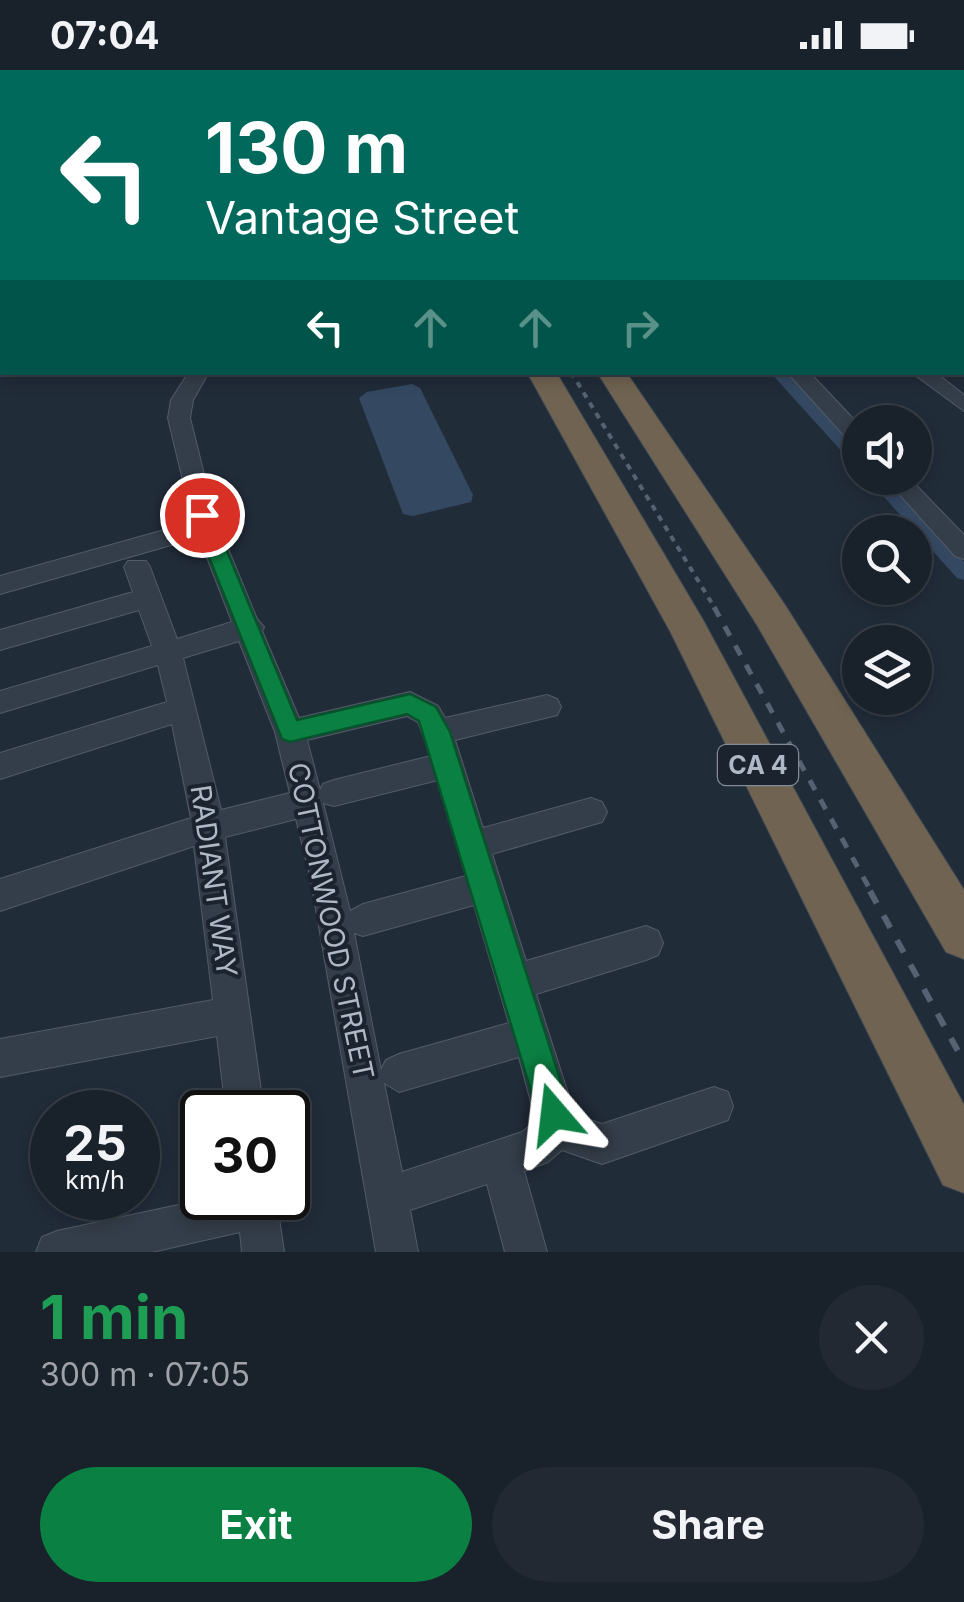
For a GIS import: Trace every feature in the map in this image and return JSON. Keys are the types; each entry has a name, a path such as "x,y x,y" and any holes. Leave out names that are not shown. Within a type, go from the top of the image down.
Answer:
{"highway":[{"name":"CA 4","path":"542,375 689,630 964,1164"},
{"path":"613,375 760,598 964,934"}],"street":[{"name":"COTTONWOOD STREET","path":"197,375 182,400 180,418 205,521 251,627 290,732 321,798 326,875 397,1252"},
{"path":"800,375 842,421"},
{"path":"925,375 964,405"},
{"path":"912,495 964,550"},
{"path":"0,571 205,521"},
{"path":"0,585 205,521"},
{"name":"RADIANT WAY","path":"137,567 168,652 209,826 242,1090"},
{"path":"0,640 147,598"},
{"path":"0,702 251,627"},
{"path":"290,732 410,704 428,714 473,845 556,1130"},
{"path":"0,895 79,865 321,798 548,707"},
{"path":"0,766 183,709"},
{"path":"473,845 591,812"},
{"path":"364,920 485,886"},
{"path":"514,983 646,943"},
{"path":"0,1058 232,1014"},
{"path":"399,1073 531,1036"},
{"path":"556,1130 602,1144 714,1106"},
{"path":"388,1197 547,1142 556,1130"},
{"path":"501,1160 526,1252"},
{"path":"57,1252 188,1220"},
{"path":"259,1220 263,1252"}],"water":[{"path":"412,384 420,388 473,495 471,502 413,516 403,514 359,398 367,392"}],"waterway":[{"path":"780,375 842,442"},
{"path":"891,495 964,573"}],"railway":[{"path":"573,375 716,610"},
{"path":"714,607 872,893"},
{"path":"870,891 964,1062"}],"route":[{"path":"202,515 251,627 290,732 410,704 428,714 438,732 554,1114"}]}
